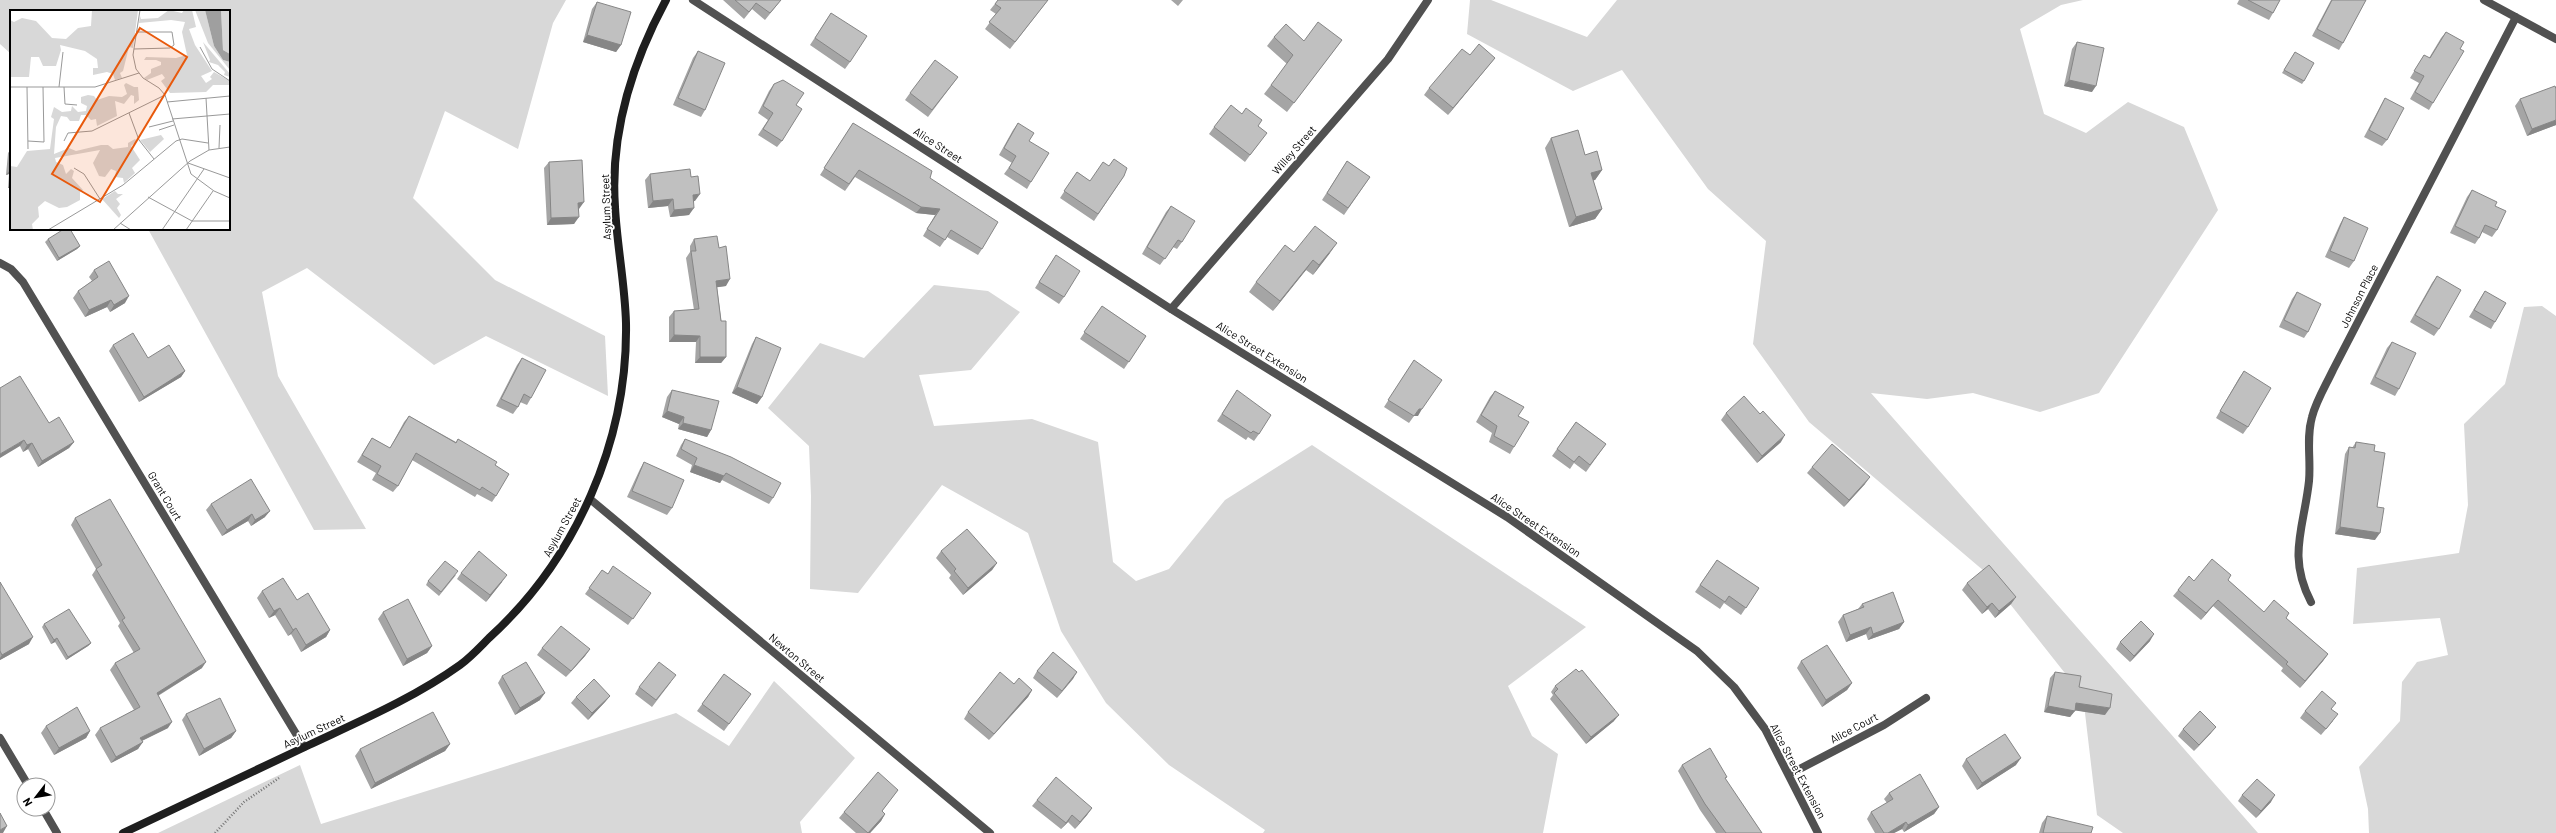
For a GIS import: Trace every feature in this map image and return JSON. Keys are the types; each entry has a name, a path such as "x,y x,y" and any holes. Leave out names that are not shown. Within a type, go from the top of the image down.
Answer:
{"street":[{"name":"Asylum Street","path":"123,833 396,704 461,664 515,614 538,587 574,532 590,499 609,444 620,402 627,354 626,311 614,204 620,123 640,53 666,0"},
{"name":"Alice Street","path":"693,0 1171,309"},
{"name":"Willey Street","path":"1171,309 1388,59 1428,0"},
{"path":"2484,0 2556,39"},
{"name":"Johnson Place","path":"2311,602 2303,586 2298,570 2298,548 2309,480 2309,431 2312,416 2333,370 2516,17"},
{"name":"Grant Court","path":"0,263 11,269 23,282 304,747"},
{"name":"Alice Street Extension","path":"1171,309 1507,517 1697,651 1734,687 1765,729 1790,774 1818,833"},
{"name":"Newton Street","path":"590,499 990,833"},
{"name":"Alice Court","path":"1790,774 1884,725 1926,698"},
{"path":"0,738 23,777"},
{"path":"48,817 57,833"}],"path":[{"path":"215,833 244,802 282,776"}],"shaded area":[{"path":"0,0 566,0 553,23 518,149 445,111 413,198 495,280 605,336 608,396 486,336 434,365 307,268 262,292 278,376 366,529 314,530 149,230 230,230 230,10 10,10 10,53 0,44"},
{"path":"1470,0 1491,0 1587,37 1617,0 2083,0 2061,5 2020,29 2044,114 2086,133 2128,102 2184,127 2218,210 2099,393 2040,412 1973,393 1927,399 1871,393 2258,833 2123,833 2097,815 2083,696 1984,571 1809,422 1753,344 1766,241 1708,189 1622,70 1573,91 1467,34"},
{"path":"934,285 988,291 1020,312 971,370 919,375 934,426 1032,419 1098,442 1113,562 1136,581 1169,569 1225,500 1312,445 1586,627 1508,686 1532,736 1558,754 1543,833 1263,833 1265,830 1169,765 1106,703 1061,631 1028,533 942,485 858,593 810,589 811,496 809,446 768,408 820,343 864,358"},
{"path":"2542,306 2556,316 2556,833 2369,833 2368,809 2359,767 2400,721 2402,682 2417,662 2448,655 2440,618 2353,624 2357,568 2459,553 2468,505 2464,424 2505,384 2524,307"},
{"path":"774,681 855,758 800,822 802,833 158,833 300,765 321,824 676,713 729,746"}],"building":[{"path":"735,0 781,0 770,13 756,3 749,12"},
{"path":"998,0 1048,0 1015,42 989,22 1001,8 995,4"},
{"path":"2248,0 2280,0 2273,13"},
{"path":"2332,0 2366,0 2343,43 2317,29"},
{"path":"597,2 631,12 621,45 587,35"},
{"path":"831,13 867,36 850,62 815,38"},
{"path":"1318,22 1342,40 1294,103 1271,85 1293,55 1274,37 1286,24 1304,41"},
{"path":"2446,32 2464,42 2460,49 2464,51 2433,103 2415,92 2424,76 2414,71 2424,55 2430,58"},
{"path":"2077,42 2104,48 2096,86 2069,80"},
{"path":"1479,44 1495,58 1453,108 1429,88 1462,49 1470,55"},
{"path":"698,51 725,63 705,110 678,98"},
{"path":"2295,52 2314,63 2304,81 2284,70"},
{"path":"935,60 958,77 932,110 910,93"},
{"path":"783,80 804,93 796,105 802,109 782,141 763,129 773,113 763,106 774,84"},
{"path":"2555,86 2556,120 2532,129 2520,99"},
{"path":"2385,98 2404,108 2387,140 2369,130"},
{"path":"1231,105 1242,114 1246,108 1262,120 1258,126 1267,133 1250,155 1214,127"},
{"path":"853,123 932,171 930,178 998,222 982,249 951,230 945,240 927,229 940,209 921,207 859,170 849,184 824,168"},
{"path":"1018,123 1034,133 1029,141 1049,153 1031,182 1009,168 1016,156 1004,148"},
{"path":"1578,130 1585,155 1597,151 1602,170 1591,173 1602,209 1576,217 1551,138"},
{"path":"1114,159 1127,168 1124,176 1098,214 1064,191 1077,172 1090,181 1103,162 1109,166"},
{"path":"582,160 584,202 578,203 579,217 551,218 549,162"},
{"path":"1347,161 1370,177 1348,208 1327,193"},
{"path":"690,169 691,177 698,176 700,194 693,195 694,208 674,210 673,199 653,201 650,174"},
{"path":"2472,190 2497,202 2495,206 2506,211 2497,230 2485,225 2479,238 2455,226"},
{"path":"1171,206 1195,221 1182,242 1178,240 1165,259 1147,247"},
{"path":"2344,217 2368,228 2354,261 2330,251"},
{"path":"1315,226 1337,243 1319,265 1313,260 1280,301 1256,282 1285,245 1294,252"},
{"path":"62,230 71,230 80,246 59,258 48,239"},
{"path":"717,236 719,248 726,246 730,279 716,281 721,321 726,321 726,357 700,357 700,336 674,335 674,311 699,309 691,251 696,251 694,239"},
{"path":"1056,255 1080,271 1064,297 1039,282"},
{"path":"109,261 129,296 114,305 111,300 89,310 78,291 98,277 94,270"},
{"path":"2437,276 2461,290 2439,329 2415,315"},
{"path":"2485,291 2506,303 2495,322 2474,310"},
{"path":"2297,292 2321,304 2308,332 2284,320"},
{"path":"1102,306 1146,336 1129,362 1084,332"},
{"path":"133,333 148,358 169,345 185,371 144,397 113,345"},
{"path":"756,337 781,348 762,397 737,387"},
{"path":"2392,342 2416,353 2399,389 2375,377"},
{"path":"522,358 546,370 531,398 524,394 518,407 501,399"},
{"path":"1414,360 1442,380 1422,409 1419,409 1414,416 1388,400"},
{"path":"2244,371 2271,388 2248,427 2220,411"},
{"path":"20,376 49,423 59,417 74,442 42,461 32,443 27,445 24,440 0,454 0,388"},
{"path":"672,390 719,401 711,430 683,423 684,417 667,411"},
{"path":"1237,390 1271,415 1259,434 1253,431 1251,433 1222,414"},
{"path":"1495,391 1524,407 1518,416 1529,422 1514,447 1494,436 1497,426 1481,415"},
{"path":"1744,396 1760,414 1763,411 1785,435 1762,456 1726,413"},
{"path":"409,416 456,443 458,439 497,462 495,465 509,474 496,496 482,487 480,490 416,453 398,486 377,474 381,466 362,455 372,438 390,448"},
{"path":"1576,422 1606,444 1590,465 1579,456 1574,462 1557,449"},
{"path":"685,439 731,457 781,483 773,498 726,473 724,476 694,465 697,458 681,449"},
{"path":"2356,442 2375,445 2374,451 2385,453 2377,507 2384,508 2380,533 2340,527 2349,447 2355,448"},
{"path":"1832,444 1870,477 1849,500 1812,467"},
{"path":"644,462 684,480 672,508 632,491"},
{"path":"251,479 270,511 255,520 252,514 227,530 211,504"},
{"path":"110,499 206,662 157,693 172,722 140,738 143,742 116,757 100,728 140,707 115,663 140,649 122,620 125,618 96,569 102,565 75,518"},
{"path":"967,529 997,563 968,588 954,571 956,569 941,551"},
{"path":"479,551 507,575 490,595 461,573"},
{"path":"2212,559 2231,575 2228,580 2264,612 2274,600 2289,613 2286,618 2328,654 2305,681 2286,664 2288,662 2218,600 2206,613 2178,590 2189,576 2194,581"},
{"path":"1717,560 1759,588 1746,608 1729,596 1725,602 1700,585"},
{"path":"445,561 458,571 441,592 428,581"},
{"path":"1989,565 2016,597 1999,611 1992,603 1987,607 1967,583"},
{"path":"613,566 651,593 633,619 589,588 602,570 608,574"},
{"path":"283,578 297,600 308,593 330,630 306,645 296,628 293,630 280,608 274,611 262,591"},
{"path":"0,582 33,637 2,655 0,651"},
{"path":"1893,592 1904,622 1873,634 1871,627 1850,635 1843,615 1864,607 1862,604"},
{"path":"408,599 432,646 407,659 383,612"},
{"path":"69,609 91,643 68,657 57,638 54,640 44,624"},
{"path":"2141,621 2154,634 2134,656 2120,642"},
{"path":"561,626 590,649 571,671 542,648"},
{"path":"1827,645 1852,683 1826,700 1801,661"},
{"path":"1053,652 1077,672 1062,691 1037,671"},
{"path":"526,662 545,693 520,708 502,676"},
{"path":"659,662 676,675 656,700 639,687"},
{"path":"1576,669 1579,672 1582,670 1619,715 1591,737 1554,693 1558,689 1555,686"},
{"path":"1000,672 1014,684 1019,678 1032,690 994,734 968,712"},
{"path":"2055,672 2081,676 2079,687 2112,694 2110,708 2076,703 2075,711 2048,706"},
{"path":"724,674 751,694 729,724 702,704"},
{"path":"594,679 610,696 592,713 576,697"},
{"path":"2322,691 2336,703 2331,709 2338,714 2326,729 2305,711"},
{"path":"220,698 236,731 204,749 186,714"},
{"path":"77,707 90,731 59,748 46,726"},
{"path":"2200,711 2216,727 2199,745 2183,729"},
{"path":"433,712 450,744 375,783 360,749"},
{"path":"2005,734 2021,758 1982,783 1966,759"},
{"path":"1710,748 1727,777 1725,778 1762,833 1726,833 1705,804 1682,765"},
{"path":"878,772 898,790 882,811 885,814 868,833 844,812"},
{"path":"1920,774 1939,807 1908,825 1906,822 1888,833 1884,833 1871,812 1893,799 1889,793"},
{"path":"1056,777 1092,808 1080,822 1072,815 1066,823 1037,800"},
{"path":"2257,779 2275,795 2261,811 2242,795"},
{"path":"0,813 7,826 0,830"},
{"path":"2047,816 2093,827 2091,833 2043,833"}]}
